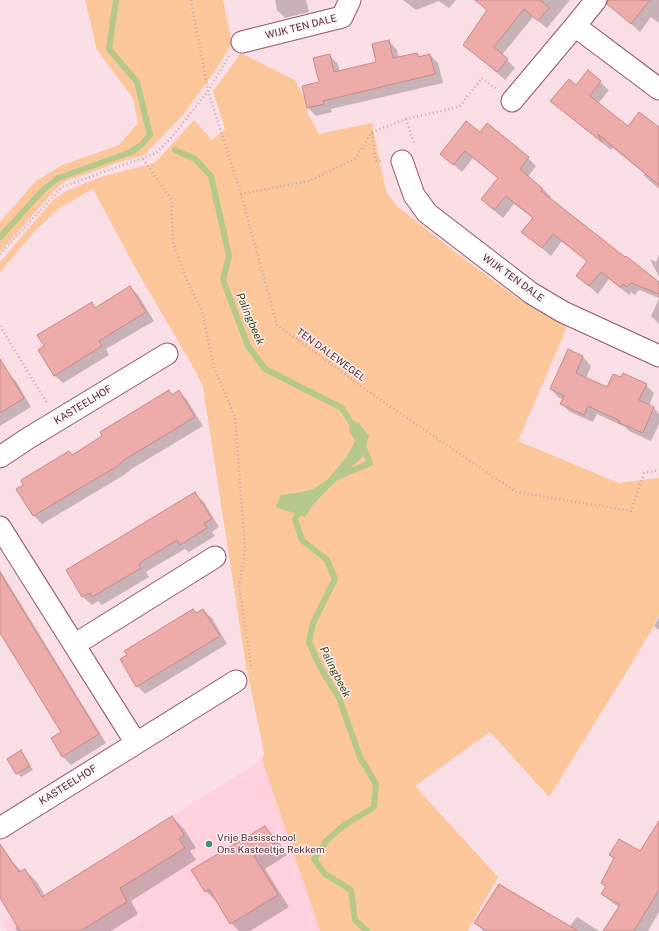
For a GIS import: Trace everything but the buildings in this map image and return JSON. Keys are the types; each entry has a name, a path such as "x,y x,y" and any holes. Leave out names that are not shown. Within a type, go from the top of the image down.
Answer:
{"street":[{"name":"WIJK TEN DALE","path":"242,42 342,17 350,0"},
{"path":"512,101 596,0"},
{"path":"575,26 659,89"},
{"name":"WIJK TEN DALE","path":"408,153 414,195 427,213 531,293 563,312 659,356"},
{"name":"KASTEELHOF","path":"0,457 27,438 167,354"},
{"path":"0,527 136,742"},
{"path":"74,645 215,557"},
{"name":"KASTEELHOF","path":"0,828 244,676"}],"path":[{"name":"TEN DALEWEGEL","path":"191,0 208,90 241,194 276,325 382,401 516,492 631,511 644,473 659,470"},
{"path":"0,254 62,187 143,159 156,153 171,138 208,90 235,46 242,42"},
{"path":"241,194 309,181 355,159 372,132 406,119 459,107 482,78 512,101"},
{"path":"406,119 408,153"},
{"path":"143,159 171,199 174,241 185,276 202,311 214,367 235,417 245,550 239,586 244,676"},
{"path":"0,326 58,420"}],"shaded area":[{"path":"85,0 223,0 232,43 215,71 182,116 144,155 63,182 0,252 0,222 35,182 62,165 119,145 138,123 133,98 97,50","holes":["122,152 123,155 63,177 49,185 45,183 60,174"]},
{"path":"240,53 295,80 305,100 309,116 319,134 372,123 387,193 397,206 468,262 516,297 567,327 518,441 619,483 659,478 659,615 630,666 549,797 490,732 415,786 498,877 468,930 469,931 320,931 262,760 264,753 245,660 203,387 195,370 137,271 93,189 58,209 33,233 0,272 0,262 53,200 66,191 104,176 155,163 194,120 212,140 225,129 213,91","holes":["355,441 352,467 327,490 305,516 281,495 313,489 327,480 347,456"]},
{"path":"353,421 359,423 369,436 364,455 327,490 312,506 305,517 276,507 281,495 313,489 327,480 347,456 355,441 349,430"},
{"name":"Vrije Basisschool Ons Kasteeltje Rekkem","path":"262,760 320,931 7,931 2,922"}],"waterway":[{"path":"0,237 44,189 58,178 131,152 142,144 150,135 137,82 109,49 116,0"},
{"name":"Palingbeek","path":"175,150 195,159 211,176 229,256 223,280 248,346 265,369 342,408 356,430"},
{"name":"Palingbeek","path":"337,477 370,463 362,444"},
{"name":"Palingbeek","path":"302,508 295,519 302,540 327,560 335,579 313,623 309,642 320,667 339,698 360,757 376,784 374,807 343,826 327,840 314,859 325,874 351,890 355,920 367,931"}],"place":[{"name":"Vrije Basisschool Ons Kasteeltje Rekkem","path":"209,844"}]}
